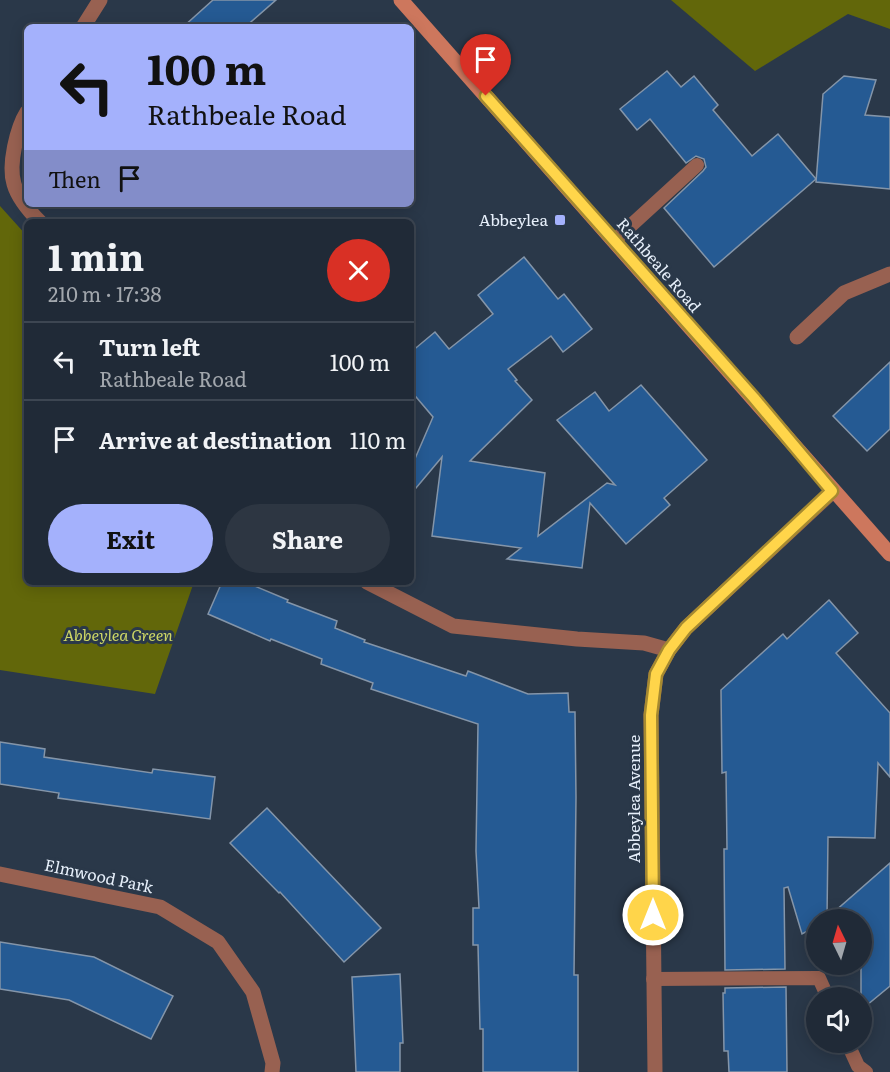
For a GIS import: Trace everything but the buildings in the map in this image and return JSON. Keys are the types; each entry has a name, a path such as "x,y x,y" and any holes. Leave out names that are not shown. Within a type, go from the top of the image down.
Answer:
{"main road":[{"name":"Rathbeale Road","path":"401,0 890,554"}],"street":[{"path":"85,24 100,0"},
{"path":"24,116 13,153 13,183 24,201"},
{"path":"28,207 37,219"},
{"path":"797,337 844,293 890,274"},
{"name":"Abbeylea Avenue","path":"655,1072 651,715 656,674 669,650 686,628 832,491"},
{"path":"373,585 453,626 577,639 644,643 669,650"},
{"name":"Elmwood Park","path":"0,874 160,907 218,942 253,992 273,1063 272,1072"}],"lane":[{"path":"614,241 697,165"},
{"path":"653,979 806,972"},
{"path":"852,1053 858,1066 866,1072"}],"green space":[{"path":"671,0 890,0 890,29 848,14 755,71"},
{"name":"Abbeylea Green","path":"0,206 24,233 24,585 193,585 155,694 0,670"}],"place":[{"name":"Abbeylea","path":"560,220"}],"route":[{"path":"486,96 754,398 832,491 686,628 669,650 656,674 651,715 653,915"}]}
